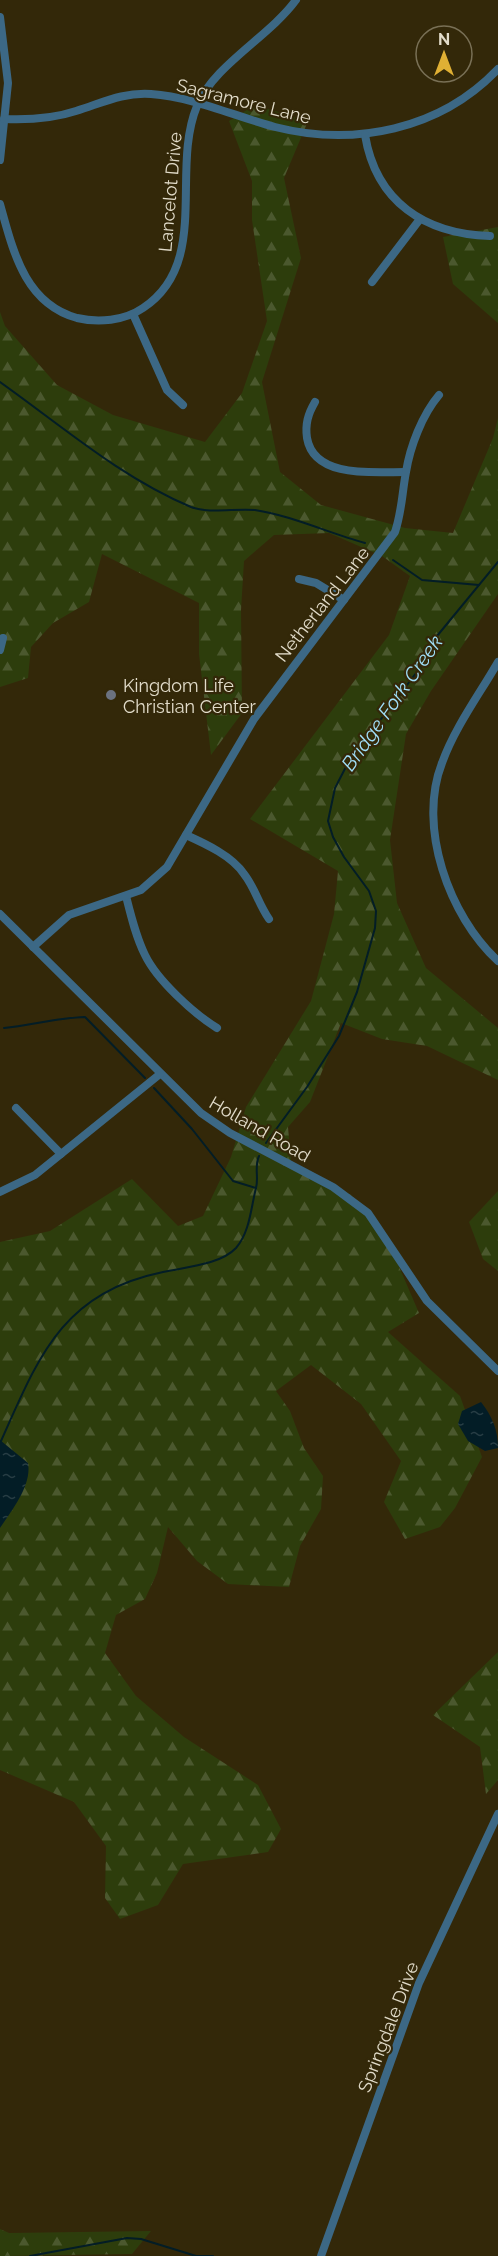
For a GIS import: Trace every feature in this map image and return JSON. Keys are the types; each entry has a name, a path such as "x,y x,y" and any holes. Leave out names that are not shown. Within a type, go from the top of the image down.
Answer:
{"street":[{"name":"Lancelot Drive","path":"0,204 4,230 24,277 37,294 52,307 72,316 94,321 133,314 149,304 164,290 179,262 183,242 187,149 198,104 216,79 273,27 296,0"},
{"path":"0,16 8,82 0,160"},
{"name":"Sagramore Lane","path":"4,119 30,120 53,117 112,98 137,94 167,96 298,132 365,135 434,115 473,92 498,69"},
{"path":"365,135 373,165 383,185 403,207 420,219 450,233 490,236"},
{"path":"372,282 420,219"},
{"path":"133,314 167,390 183,405"},
{"name":"Netherland Lane","path":"33,947 69,915 126,896 154,880 167,867 254,719 395,532 402,514 405,472 426,415 439,396"},
{"path":"315,402 308,415 306,429 308,442 320,460 332,467 352,470 405,472"},
{"path":"299,579 316,583 344,600"},
{"path":"0,650 3,638"},
{"path":"498,662 446,753 437,777 435,804 437,840 449,892 471,932 498,960"},
{"path":"186,835 232,861 245,874 257,902 269,919"},
{"path":"126,896 139,940 151,967 203,1019 217,1028"},
{"name":"Holland Road","path":"0,914 187,1101 220,1127 333,1187 368,1214 427,1301 498,1371"},
{"path":"0,1192 35,1175 160,1074"},
{"path":"16,1108 61,1154"},
{"name":"Springdale Drive","path":"321,2256 419,1983 498,1814"}],"green space":[{"path":"255,105 308,121 284,178 301,258 262,382 280,472 321,505 405,528 453,533 493,438 498,418 498,594 431,691 406,734 390,840 397,903 426,968 498,1028 498,1080 427,1046 382,1039 341,1023 310,1102 288,1127 291,1162 351,1195 394,1255 419,1313 388,1332 460,1396 482,1457 455,1508 440,1527 405,1539 384,1502 401,1461 361,1404 311,1365 276,1391 290,1411 304,1448 323,1476 321,1509 300,1546 289,1587 228,1584 197,1561 168,1527 157,1573 145,1599 116,1615 105,1653 136,1696 184,1737 258,1785 281,1829 268,1852 183,1864 158,1905 120,1919 105,1898 106,1846 74,1802 0,1770 0,1242 50,1231 132,1179 178,1226 203,1216 231,1157 246,1107 311,1001 334,914 338,871 250,819 389,635 410,576 382,556 329,533 274,535 244,561 241,610 242,713 211,755 199,654 199,603 102,554 89,602 53,623 31,647 28,678 0,687 0,312 5,326 57,385 113,415 205,442 242,393 267,321 252,220 252,181 229,121"},
{"path":"498,227 498,323 453,284 443,237"},
{"path":"498,1191 498,1271 483,1259 469,1222"},
{"path":"498,1652 498,1780 486,1794 480,1747 433,1715"},
{"path":"0,2229 9,2233 151,2231 132,2254 0,2256"}],"water":[{"path":"481,1402 494,1423 498,1441 498,1448 485,1451 468,1441 458,1424 462,1411"},
{"path":"0,1440 28,1463 28,1471 20,1497 0,1528"}],"waterway":[{"path":"0,382 116,466 165,495 191,507 206,510 255,510 297,520 365,543"},
{"path":"393,560 422,580 479,585"},
{"name":"Bridge Fork Creek","path":"266,1143 307,1087 339,1036 357,992 375,928 376,911 369,891 344,857 333,837 328,821 335,788 349,761 423,664 437,636 498,562"},
{"path":"4,1028 85,1017 145,1078"},
{"path":"154,1088 192,1129 233,1181 256,1188"},
{"name":"Bridge Fork Creek","path":"1,1441 42,1356 58,1332 77,1312 100,1295 129,1282 212,1262 236,1248 241,1242 249,1219 257,1184 259,1156"},
{"path":"30,2256 127,2238 141,2239 196,2256 213,2256"}],"place":[{"name":"Kingdom Life Christian Center","path":"111,695"}]}
